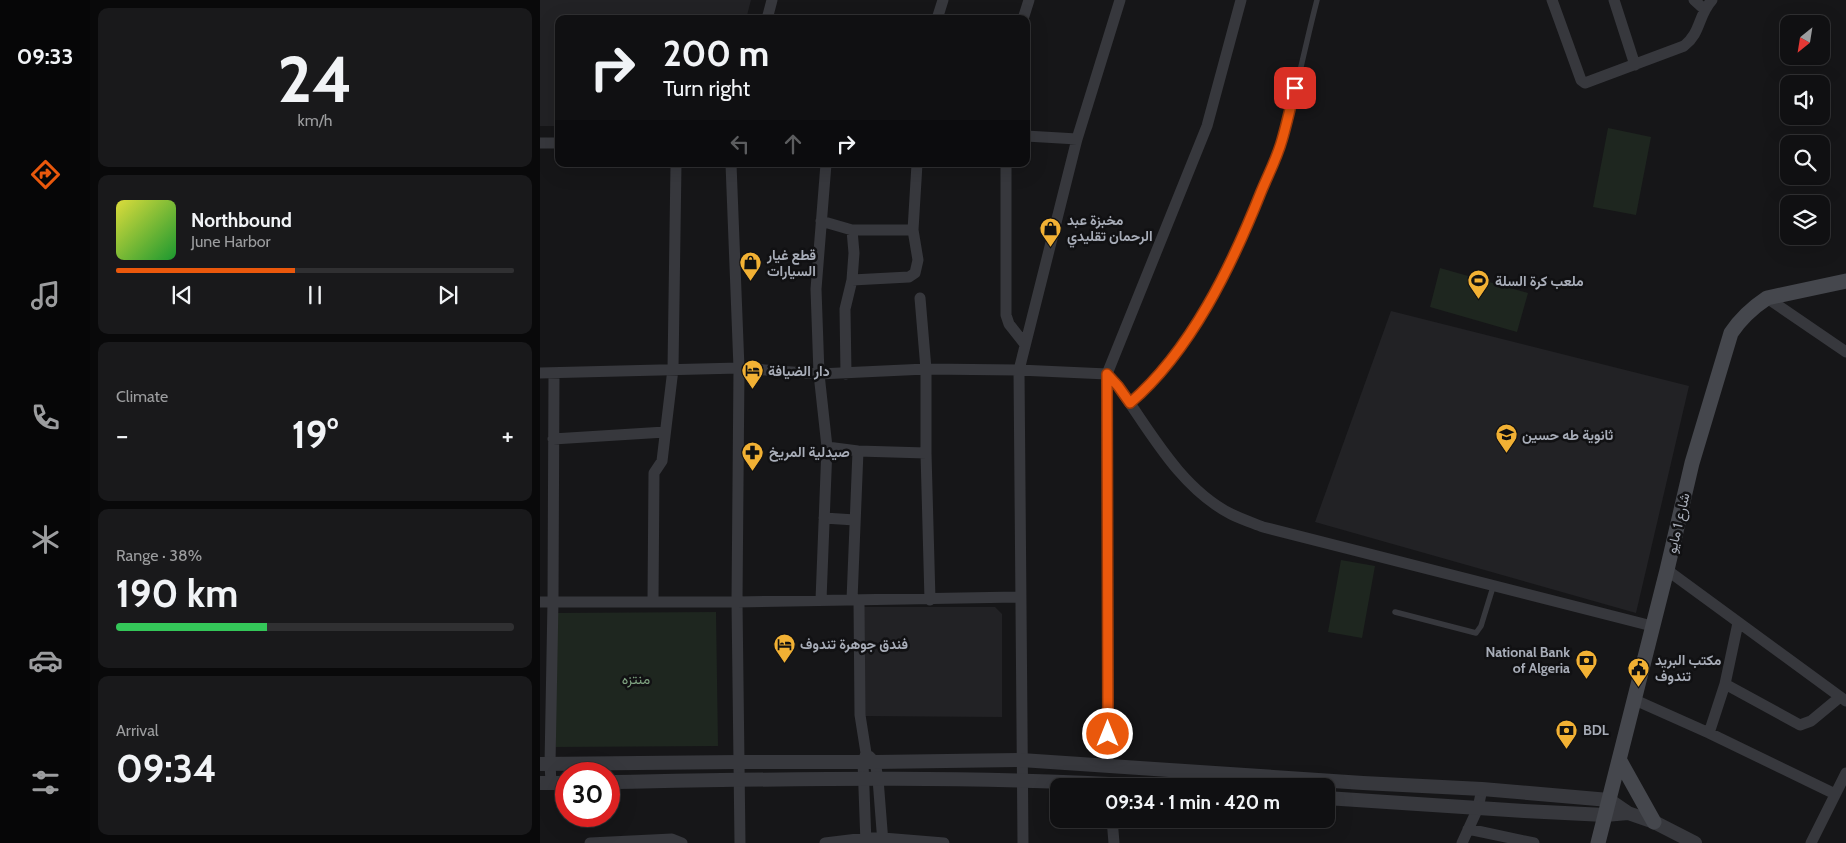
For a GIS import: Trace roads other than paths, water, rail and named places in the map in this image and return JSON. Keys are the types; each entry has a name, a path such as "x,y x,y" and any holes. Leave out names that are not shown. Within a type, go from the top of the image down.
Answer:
{"main road":[{"name":"شارع 1 مايو","path":"1598,843 1620,761 1692,462 1732,333 1744,316 1766,298 1846,281"},
{"path":"1620,761 1654,822"}],"street":[{"path":"768,15 772,0"},
{"path":"939,15 943,0"},
{"path":"1024,15 1029,0"},
{"path":"1022,843 1018,370 1077,139 1120,0"},
{"path":"1108,734 1107,374 1207,126 1241,0"},
{"path":"1552,0 1581,80 1585,83 1684,46 1695,35 1708,5 1694,0"},
{"path":"1614,0 1635,65"},
{"path":"1030,136 1077,139"},
{"path":"540,143 555,143"},
{"path":"653,602 654,473 662,462 673,369 676,167"},
{"path":"731,167 739,368 737,602 740,843"},
{"path":"821,600 827,447 819,374 816,289 826,167"},
{"path":"852,280 909,277 915,274 918,260 913,230 916,167"},
{"path":"1006,167 1006,315 1009,324 1024,344"},
{"path":"821,221 852,230 913,230"},
{"path":"846,374 845,310 852,280 854,253 852,230"},
{"path":"920,298 926,369 930,600"},
{"path":"1766,298 1846,352"},
{"path":"540,373 739,368 819,374 926,369 1018,370 1107,374 1118,386 1183,476 1206,497 1231,514 1263,527 1652,626"},
{"path":"546,783 545,764 553,601 554,373"},
{"path":"554,439 665,432"},
{"path":"827,447 858,451 926,453"},
{"path":"858,451 855,520 855,600 860,715 883,840"},
{"path":"824,518 855,520"},
{"path":"1667,570 1843,699 1811,721 1800,725 1725,684"},
{"path":"540,602 930,600 1020,597"},
{"path":"1709,733 1725,684 1738,622"},
{"path":"1635,700 1836,794"},
{"path":"545,764 868,759 1021,760 1345,782 1482,789 1607,808 1628,813 1654,822 1695,843"},
{"path":"1811,843 1846,773"},
{"path":"866,840 871,779"},
{"path":"620,782 871,779 1050,781"},
{"path":"1462,843 1478,808 1482,789"},
{"path":"1335,799 1478,808 1607,808"},
{"path":"1113,828 1114,843"},
{"path":"1468,829 1534,843"},
{"path":"590,843 672,839 682,843"},
{"path":"825,843 883,840 944,843"}],"lane":[{"path":"1130,403 1160,376 1184,344 1224,274 1246,230 1282,141 1317,0"},
{"path":"1395,612 1476,633 1481,626 1493,587"}],"place":[{"name":"مخبزة عبد الرحمان تقليدي","path":"1051,247"},
{"name":"قطع غيار السيارات","path":"751,282"},
{"name":"ملعب كرة السلة","path":"1479,300"},
{"name":"دار الضيافة","path":"752,390"},
{"name":"ثانوية طه حسين","path":"1506,454"},
{"name":"صيدلية المريخ","path":"753,471"},
{"name":"فندق جوهرة تندوف","path":"784,663"},
{"name":"National Bank of Algeria","path":"1586,679"},
{"name":"مكتب البريد تندوف","path":"1639,687"},
{"name":"BDL","path":"1567,749"}],"park label":[{"name":"منتزه","path":"636,679"}]}
